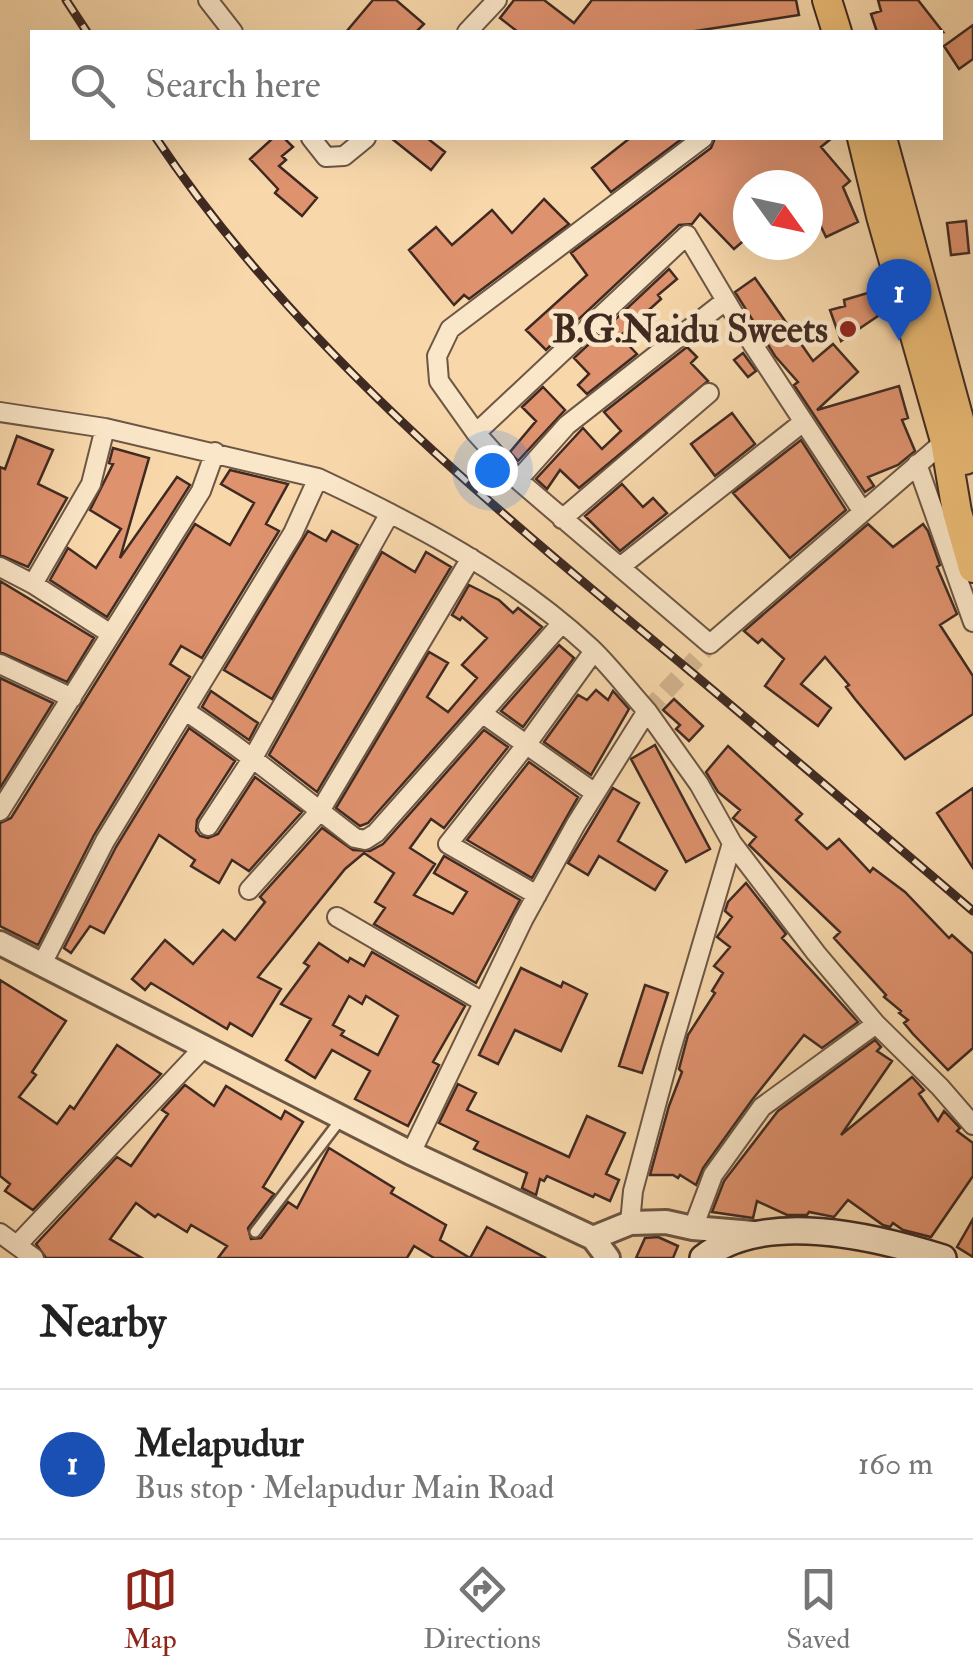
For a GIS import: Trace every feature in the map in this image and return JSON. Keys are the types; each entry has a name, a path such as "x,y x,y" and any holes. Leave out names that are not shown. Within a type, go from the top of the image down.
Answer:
{"main road":[{"path":"826,0 836,30"},
{"path":"847,0 854,30"},
{"path":"862,140 881,216 963,440 957,512 973,568"},
{"path":"883,140 963,440 973,502"},
{"path":"702,1258 712,1250 762,1234 788,1231 854,1234 944,1258"}],"street":[{"path":"208,0 231,30"},
{"path":"469,30 497,0"},
{"path":"313,140 326,157 344,156 364,140"},
{"path":"700,140 450,330 437,356 439,381 476,433 518,480 710,644 918,464 963,440"},
{"path":"476,433 687,235 802,423 863,512"},
{"path":"518,480 566,425 725,300"},
{"path":"562,519 709,393"},
{"path":"0,412 105,428 318,478 492,570 594,651 647,711 699,784 732,842 816,953 876,1024 973,1124"},
{"path":"620,566 802,423"},
{"path":"33,584 91,484 105,428"},
{"path":"0,812 201,491 216,452"},
{"path":"918,464 973,622"},
{"path":"42,964 105,841 293,534 318,478"},
{"path":"208,826 254,756 390,513"},
{"path":"248,890 320,811 471,558"},
{"path":"0,567 111,634"},
{"path":"187,712 254,756 355,838 365,840 376,833 562,623"},
{"path":"537,895 448,844 594,651"},
{"path":"0,664 72,698"},
{"path":"411,1154 537,895 647,711"},
{"path":"483,714 596,792"},
{"path":"630,1223 633,1191 732,842"},
{"path":"337,917 483,1002"},
{"path":"0,943 411,1154 593,1238 608,1258"},
{"path":"693,1228 713,1175 762,1107 876,1024"},
{"path":"18,1244 205,1046"},
{"path":"593,1238 630,1223 666,1222 762,1234"},
{"path":"0,1233 34,1258"}],"lane":[{"path":"254,1232 343,1117"}],"building":[{"path":"373,0 396,0 424,24 418,30 348,30"},
{"path":"514,0 544,0 574,23 592,0 796,0 799,15 702,30 515,30 500,18"},
{"path":"878,0 918,0 941,30 876,30 871,14 881,11"},
{"path":"973,25 973,59 959,69 944,46"},
{"path":"271,140 286,140 293,147 282,156 286,160 279,166 317,198 302,216 275,193 278,189 250,159"},
{"path":"394,140 430,140 445,152 431,170"},
{"path":"627,140 680,140 611,192 592,168"},
{"path":"714,140 830,140 821,147 850,181 843,187 858,222 826,237 823,170 733,170 733,248 700,214 692,224 679,225 546,350 526,330 587,275 571,253 711,148"},
{"path":"544,199 569,224 469,299 464,295 454,305 409,250 436,227 452,245 492,210 512,233"},
{"path":"966,221 969,253 951,255 947,223"},
{"path":"669,269 677,279 620,336 637,354 587,394 578,385 589,374 574,358"},
{"path":"755,278 813,361 833,344 858,372 817,410 899,386 908,418 902,420 915,451 898,465 868,477 874,486 865,492 794,385 798,382 775,356 735,292"},
{"name":"B.G.Naidu Sweets","path":"871,292 878,316 841,341 830,310 845,306 844,300"},
{"path":"687,347 697,357 691,363 708,381 579,488 560,470 547,489 536,479 583,428 602,449 621,431 604,412"},
{"path":"743,353 756,371 748,377 734,360"},
{"path":"543,387 565,410 518,461 510,452 536,421 522,407"},
{"path":"732,413 755,444 715,476 691,444"},
{"path":"17,436 53,450 38,484 67,498 28,567 0,555 0,467 5,469"},
{"path":"801,440 846,510 790,558 733,493"},
{"path":"113,448 149,458 120,558 177,477 190,485 107,617 50,580 68,548 96,568 121,529 90,510 113,464 109,463"},
{"path":"230,470 288,484 266,524 279,531 202,658 181,646 170,664 190,677 94,835 38,945 0,926 0,823 11,818 195,524 230,545 254,503 221,484"},
{"path":"622,484 643,507 653,498 667,513 620,551 585,516"},
{"path":"868,524 893,547 923,524 928,531 940,565 937,567 957,614 940,625 973,676 973,714 905,759 825,657 801,684 831,708 818,726 765,686 784,659 762,639 758,643 744,631"},
{"path":"308,531 326,541 332,531 358,545 272,699 224,670"},
{"path":"382,552 415,572 426,552 451,567 317,792 269,755"},
{"path":"0,581 94,638 67,682 0,652"},
{"path":"469,585 499,600 513,613 518,608 542,627 368,823 360,826 336,808 429,652 448,663 427,697 448,712 477,678 462,665 487,638 462,617 460,620 452,615"},
{"path":"559,645 574,658 523,727 501,711"},
{"path":"0,678 53,703 0,788"},
{"path":"596,690 608,700 613,691 629,709 591,775 544,742 578,695 587,700"},
{"path":"211,691 258,723 249,740 202,707"},
{"path":"674,699 703,726 689,741 676,729 680,725 663,710"},
{"path":"189,728 235,761 197,820 196,831 200,836 218,834 255,777 302,812 249,871 232,860 219,883 191,866 195,860 159,835 104,933 90,926 71,953 64,948 116,847"},
{"path":"484,730 508,747 444,828 431,819 410,848 435,864 414,895 453,914 467,892 434,873 444,856 520,900 476,983 374,924 385,908 375,902 394,873 364,853 345,869 258,977 281,989 252,1036 230,1023 227,1029 151,983 145,990 132,979 165,940 193,964 223,930 235,940 265,902 260,897 322,828 353,850 370,851 383,844"},
{"path":"655,745 710,849 686,862 631,759"},
{"path":"728,746 802,814 796,820 827,849 839,839 870,872 873,868 905,892 949,938 952,935 973,954 973,1048 948,1070 834,938 840,932 749,845 756,837 733,818 740,810 718,792 706,772"},
{"path":"529,762 578,797 532,878 467,840"},
{"path":"613,788 639,803 618,841 667,871 655,890 599,856 588,875 568,863"},
{"path":"973,788 973,868 937,813"},
{"path":"746,883 786,934 782,938 858,1022 822,1048 804,1035 703,1168 696,1185 680,1175 650,1175 682,1072 679,1069 688,1035 723,973 714,966 730,947 717,937 732,917 725,911"},
{"path":"319,943 348,962 350,958 364,966 372,952 465,1006 433,1062 439,1065 408,1126 355,1099 370,1071 332,1050 315,1078 286,1060 311,1019 281,1004 309,966 304,963","holes":["349,996 362,1004 366,996 398,1016 378,1055 341,1035 344,1031 333,1025"]},
{"path":"521,968 561,987 563,982 587,994 561,1051 515,1030 498,1064 479,1055"},
{"path":"0,980 66,1021 19,1097 57,1124 70,1106 74,1109 117,1045 161,1074 33,1210 5,1191 10,1184 0,1176"},
{"path":"645,985 668,993 642,1073 619,1066"},
{"path":"875,1040 881,1047 877,1051 892,1061 841,1135 912,1077 924,1090 919,1094 938,1121 944,1111 960,1128 957,1131 973,1143 973,1176 931,1237 903,1230 893,1223 890,1227 883,1225 848,1200 834,1217 809,1212 787,1215 757,1201 753,1218 712,1212 724,1181 778,1111"},
{"path":"458,1084 476,1093 467,1110 569,1157 587,1116 625,1133 606,1174 619,1180 610,1201 547,1176 544,1181 540,1179 536,1195 522,1188 527,1173 474,1149 478,1142 439,1123"},
{"path":"185,1085 214,1106 226,1086 281,1119 285,1111 303,1122 263,1187 274,1194 248,1228 251,1239 261,1238 288,1202 297,1208 329,1148 394,1188 391,1193 446,1225 440,1240 470,1258 434,1258 414,1246 407,1258 218,1258 227,1246 191,1225 187,1232 158,1214 155,1217 136,1203 110,1239 142,1258 46,1258 36,1244 117,1157 131,1166 168,1114 162,1110"},
{"path":"973,1219 973,1257 957,1247"},
{"path":"487,1227 546,1258 470,1258"},
{"path":"658,1237 678,1246 673,1258 636,1258 645,1238"}],"tunnel":[{"path":"647,711 710,644"}],"railway":[{"path":"66,0 86,30"},
{"path":"157,140 270,286 400,420 541,546 973,911"}],"place":[{"name":"B.G.Naidu Sweets","path":"848,329"},
{"name":"Melapudur","path":"899,341"}]}
